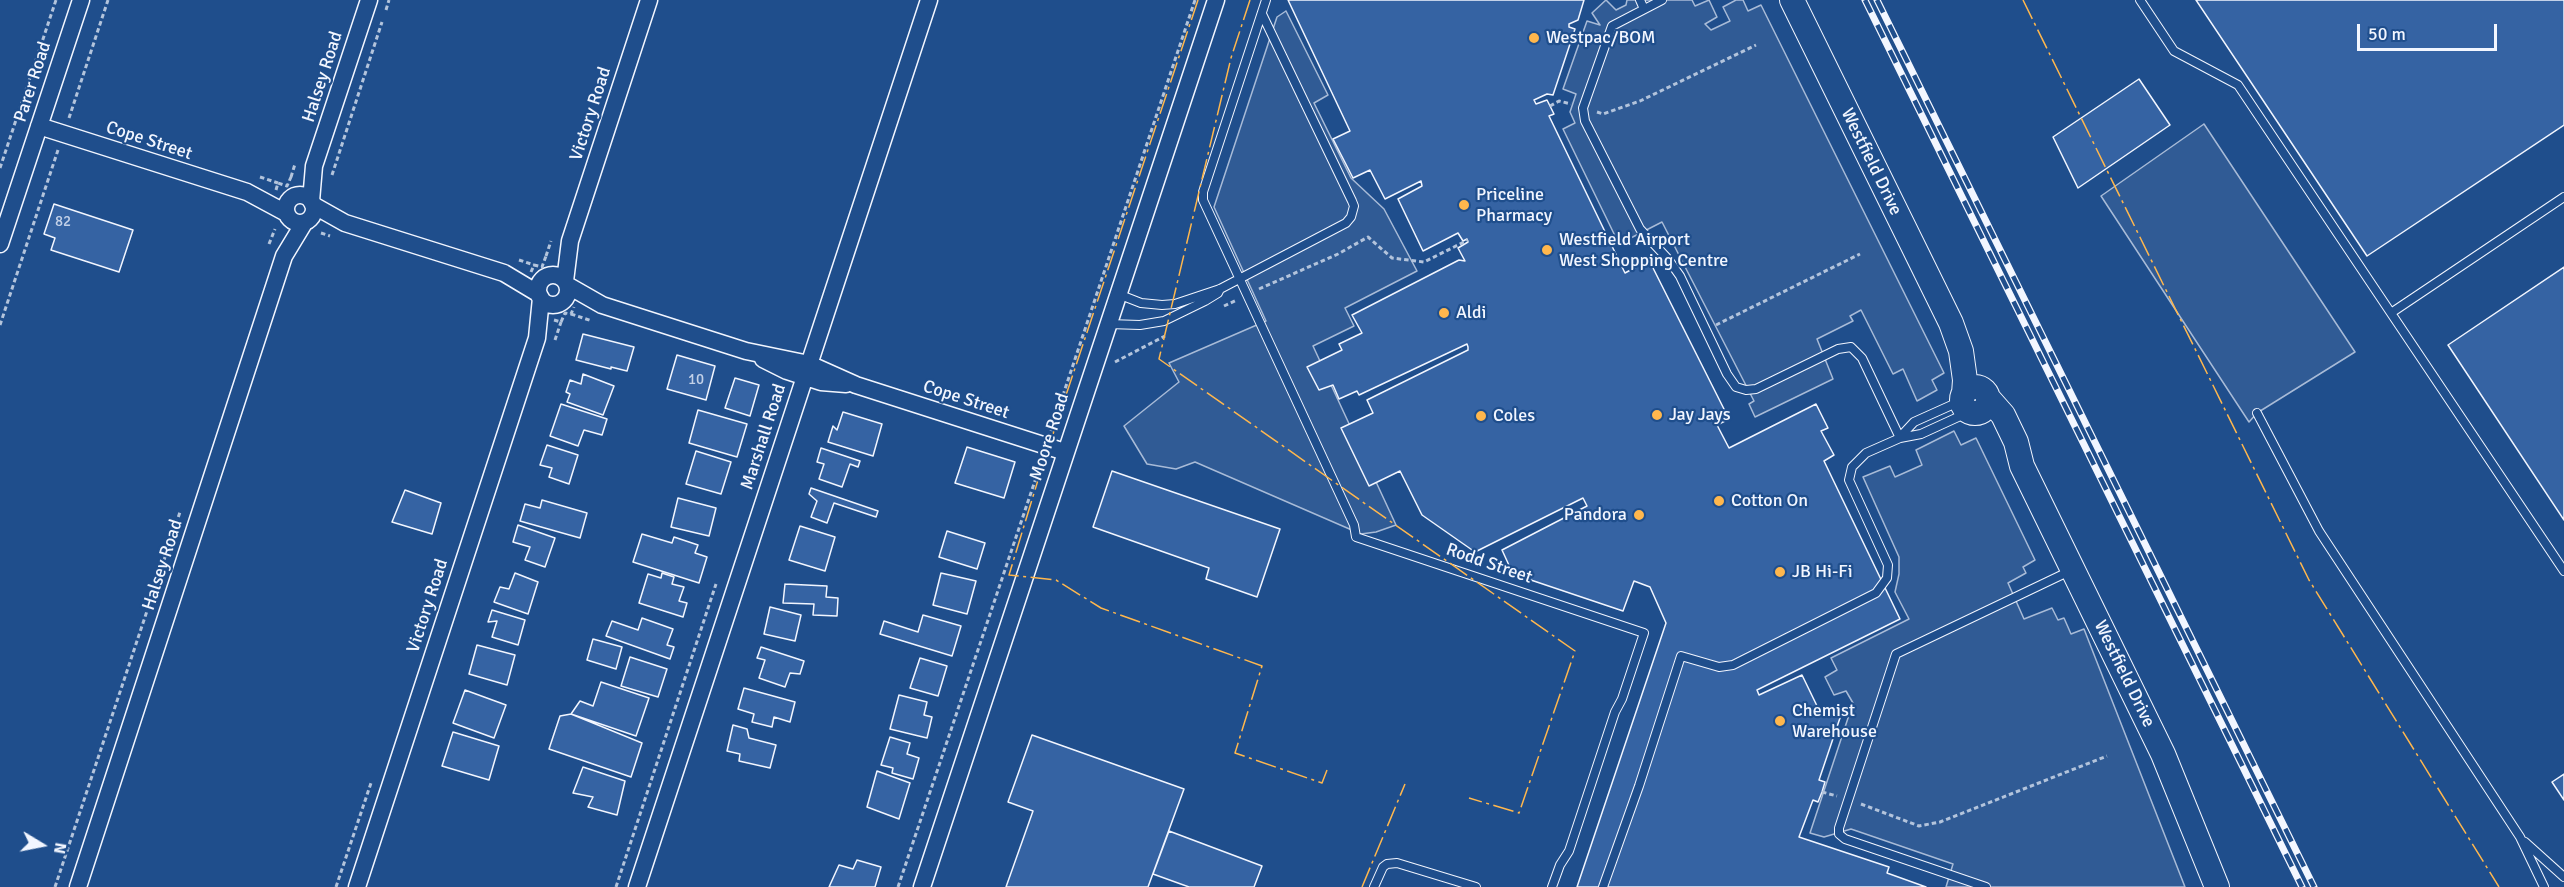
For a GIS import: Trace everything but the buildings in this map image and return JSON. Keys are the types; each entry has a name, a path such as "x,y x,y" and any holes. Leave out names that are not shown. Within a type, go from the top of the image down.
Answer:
{"main road":[{"name":"Westfield Drive","path":"1792,0 1951,323 1972,354 1973,400 1998,409 2011,433 2022,466 2163,754 2217,887"}],"street":[{"name":"Parer Road","path":"0,244 81,0"},
{"name":"Halsey Road","path":"78,887 284,256 307,216 314,166 369,0"},
{"name":"Victory Road","path":"357,887 537,338 544,286 570,241 649,0"},
{"name":"Marshall Road","path":"636,887 929,0"},
{"name":"Moore Road","path":"921,887 1216,0"},
{"name":"Cope Street","path":"39,126 247,192 307,216 345,223 544,286"},
{"name":"Victory Road","path":"566,283 570,241"},
{"path":"558,276 566,283 567,294 560,303 548,303 544,286 558,276"},
{"name":"Cope Street","path":"566,283 602,305 1065,452"},
{"name":"Cope Street","path":"560,303 602,305"},
{"name":"Victory Road","path":"537,338 560,303"}],"lane":[{"name":"Rodd Street","path":"1266,0 1203,192 1206,207 1354,525 1356,537 1644,633 1569,851 1560,865 1552,887"},
{"path":"1640,0 1644,9"},
{"path":"1662,0 1612,26 1583,108 1585,121 1640,229 1668,258 1680,276 1732,383 1741,389 1756,389 1847,346 1855,349 1868,368 1900,438"},
{"path":"2140,0 2174,51 2238,86 2564,572"},
{"path":"1118,293 1141,303 1175,304 1220,289 1346,223 1351,217 1354,206 1262,14"},
{"path":"2391,313 2564,197"},
{"path":"1108,324 1140,325 1164,321 1218,293 1220,289"},
{"path":"1900,438 1914,422 1954,404 1973,400"},
{"path":"1603,887 1681,656 1719,667 1733,665 1880,590 1888,571 1887,560 1849,480 1849,474 1858,459 1900,438 1921,434 1973,400"},
{"path":"2256,413 2319,531 2520,837 2544,887"},
{"path":"1980,886 1841,837 1838,830 1896,654 2073,570"},
{"path":"2520,837 2564,877"},
{"path":"1374,887 1383,867 1397,863 1476,887"}],"path":[{"path":"0,168 56,0"},
{"path":"0,325 108,0"},
{"path":"331,177 389,0"},
{"path":"1550,106 1559,101 1603,114 1632,104 1756,45"},
{"path":"1215,311 1338,254 1368,237 1392,258 1424,262 1468,240"},
{"path":"1706,330 1860,254"},
{"path":"1112,368 1114,362 1173,332"},
{"path":"1822,792 1919,826 1940,822 2107,756"},
{"path":"336,887 374,774"}],"shaded area":[{"path":"1606,0 1616,10 1626,5 1627,0 1692,0 1695,6 1709,0 1717,17 1705,24 1711,30 1730,21 1723,7 1736,0 1743,0 1748,11 1761,5 1944,373 1932,380 1937,390 1917,401 1903,369 1893,374 1861,310 1850,316 1853,321 1817,339 1833,379 1755,417 1749,404 1754,401 1662,222 1619,244 1563,129 1575,123 1570,112 1576,94 1563,89 1587,21 1600,25 1592,13"},
{"path":"1286,11 1328,95 1314,103 1351,178 1384,209 1417,271 1345,308 1354,326 1313,346 1396,525 1376,532 1361,534 1195,462 1176,469 1147,464 1124,426 1179,382 1169,363 1266,321 1214,207 1277,17"},
{"path":"2204,124 2355,352 2257,413 2249,422 2101,196"},
{"path":"1954,431 1961,445 1976,438 2035,560 2023,567 2026,573 2008,583 2024,619 2052,608 2058,620 2064,618 2071,634 2084,629 2185,887 1946,887 1953,864 1851,829 1824,837 1810,833 1853,703 1846,691 1834,695 1825,677 1837,670 1831,658 1909,619 1895,592 1899,574 1899,557 1863,477 1890,466 1895,477 1922,465 1916,450"}],"railway":[{"path":"1865,0 2302,887"},
{"path":"1877,0 2314,887"}],"power":[{"path":"1198,0 1042,467 1009,575 1056,580 1101,608 1262,666 1235,753 1322,783 1327,770"},
{"path":"1250,0 1231,58 1159,359 1575,651 1519,813 1469,798"},
{"path":"2023,0 2309,580 2499,887"},
{"path":"1362,887 1405,784"}],"place":[{"name":"Westpac/BOM","path":"1534,38"},
{"name":"Priceline Pharmacy","path":"1464,205"},
{"name":"Westfield Airport West Shopping Centre","path":"1547,250"},
{"name":"Aldi","path":"1444,313"},
{"name":"Jay Jays","path":"1657,415"},
{"name":"Coles","path":"1481,416"},
{"name":"Cotton On","path":"1719,501"},
{"name":"Pandora","path":"1639,515"},
{"name":"JB Hi-Fi","path":"1780,572"},
{"name":"Chemist Warehouse","path":"1780,721"}]}
